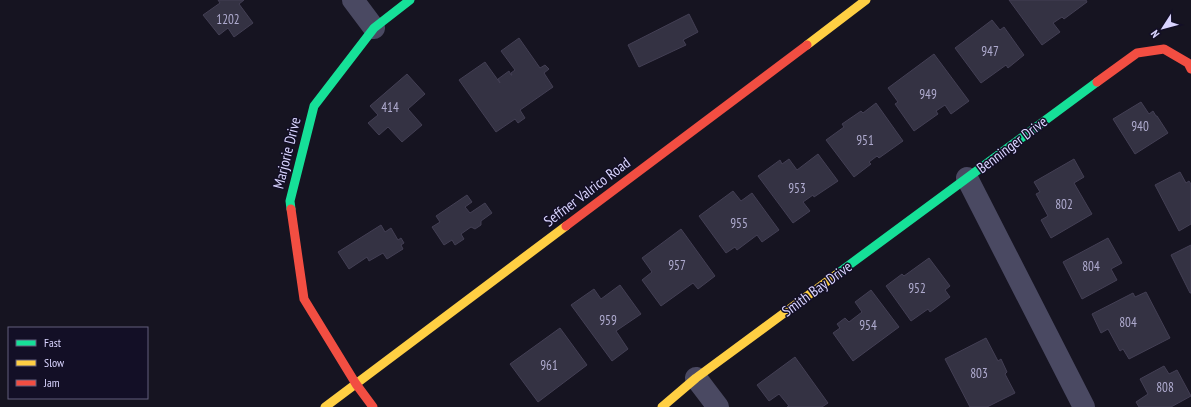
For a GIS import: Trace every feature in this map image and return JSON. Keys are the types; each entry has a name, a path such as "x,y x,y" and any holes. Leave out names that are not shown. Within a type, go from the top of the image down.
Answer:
{"street":[{"path":"353,0 374,28"},
{"name":"Marjorie Drive","path":"373,407 356,384 304,299 290,201 314,106 374,28 410,0"},
{"name":"Seffner Valrico Road","path":"325,407 866,0"},
{"name":"Benninger Drive","path":"1084,407 967,178 1136,53 1164,49 1188,63 1191,69"},
{"name":"Smith Bay Drive","path":"696,378 967,178"},
{"path":"662,407 696,378 718,407"}],"building":[{"path":"218,0 244,0 239,4 253,23 234,37 228,28 219,35 203,15 220,3"},
{"path":"1009,0 1086,0 1087,2 1064,19 1062,17 1053,23 1060,32 1042,45"},
{"path":"689,14 698,32 683,40 686,45 639,67 628,45"},
{"path":"992,20 1000,30 1004,27 1024,55 1008,68 1006,65 981,83 955,48"},
{"path":"519,38 540,68 545,65 549,69 544,73 553,87 520,110 525,118 518,123 515,119 496,132 459,80 485,62 500,83 498,79 509,71 512,75 511,73 515,70 501,51"},
{"path":"934,54 969,101 951,114 945,105 936,111 938,114 914,131 895,104 898,102 888,88"},
{"path":"407,74 425,94 408,109 422,125 402,142 388,127 379,135 368,123 378,115 370,106"},
{"path":"1141,102 1149,114 1153,111 1168,133 1135,154 1113,119"},
{"path":"876,103 903,141 879,158 877,156 869,162 871,164 854,177 826,140 844,127 842,124 861,111 863,113"},
{"path":"818,154 838,181 814,197 813,195 803,202 810,211 793,223 758,176 780,160 782,164 789,159 797,170"},
{"path":"1074,159 1084,177 1074,183 1092,214 1051,238 1041,220 1048,216 1036,194 1040,192 1034,182"},
{"path":"1180,172 1186,183 1189,181 1191,184 1191,224 1179,231 1155,185"},
{"path":"733,191 741,201 752,193 779,230 762,242 757,235 737,250 735,247 726,253 699,216"},
{"path":"467,195 472,202 465,207 470,213 485,203 492,213 481,221 481,225 475,229 471,227 461,234 464,239 455,245 452,240 444,245 432,227 440,222 436,216"},
{"path":"381,225 385,232 391,228 398,240 401,238 404,243 401,245 403,249 387,259 383,253 369,261 367,257 349,269 338,252"},
{"path":"681,229 715,276 698,289 693,283 661,306 642,280 652,272 642,258"},
{"path":"1108,238 1122,263 1111,269 1117,280 1082,299 1063,262"},
{"path":"1191,245 1191,293 1190,293 1171,255"},
{"path":"929,258 950,286 945,290 950,297 930,312 928,309 911,321 886,286 902,274 904,276"},
{"path":"620,285 641,314 616,331 628,349 612,361 571,305 594,289 601,299"},
{"path":"871,290 899,327 853,361 833,333 840,328 837,324 845,318 849,322 862,312 855,302"},
{"path":"1146,292 1170,338 1129,359 1123,349 1120,351 1108,329 1101,333 1092,314 1133,293 1135,297"},
{"path":"560,328 587,365 538,402 510,364"},
{"path":"986,338 998,361 1001,359 1007,372 1005,374 1015,393 987,407 970,407 945,359"},
{"path":"795,357 828,403 822,407 787,407 789,406 779,394 769,401 757,385"},
{"path":"1164,366 1169,374 1177,370 1191,396 1171,407 1139,407 1136,402 1148,394 1140,379"}],"traffic: fast":[{"path":"291,209 290,201 314,106 374,28 410,0"},
{"path":"837,274 1097,82"}],"traffic: slow":[{"path":"807,45 866,0"},
{"path":"325,407 566,226"},
{"path":"662,407 696,378 837,274"}],"traffic: jam":[{"path":"566,226 807,45"},
{"path":"1097,82 1137,53 1164,49 1188,63 1191,69"},
{"path":"291,209 304,299 356,384 373,407"}]}
